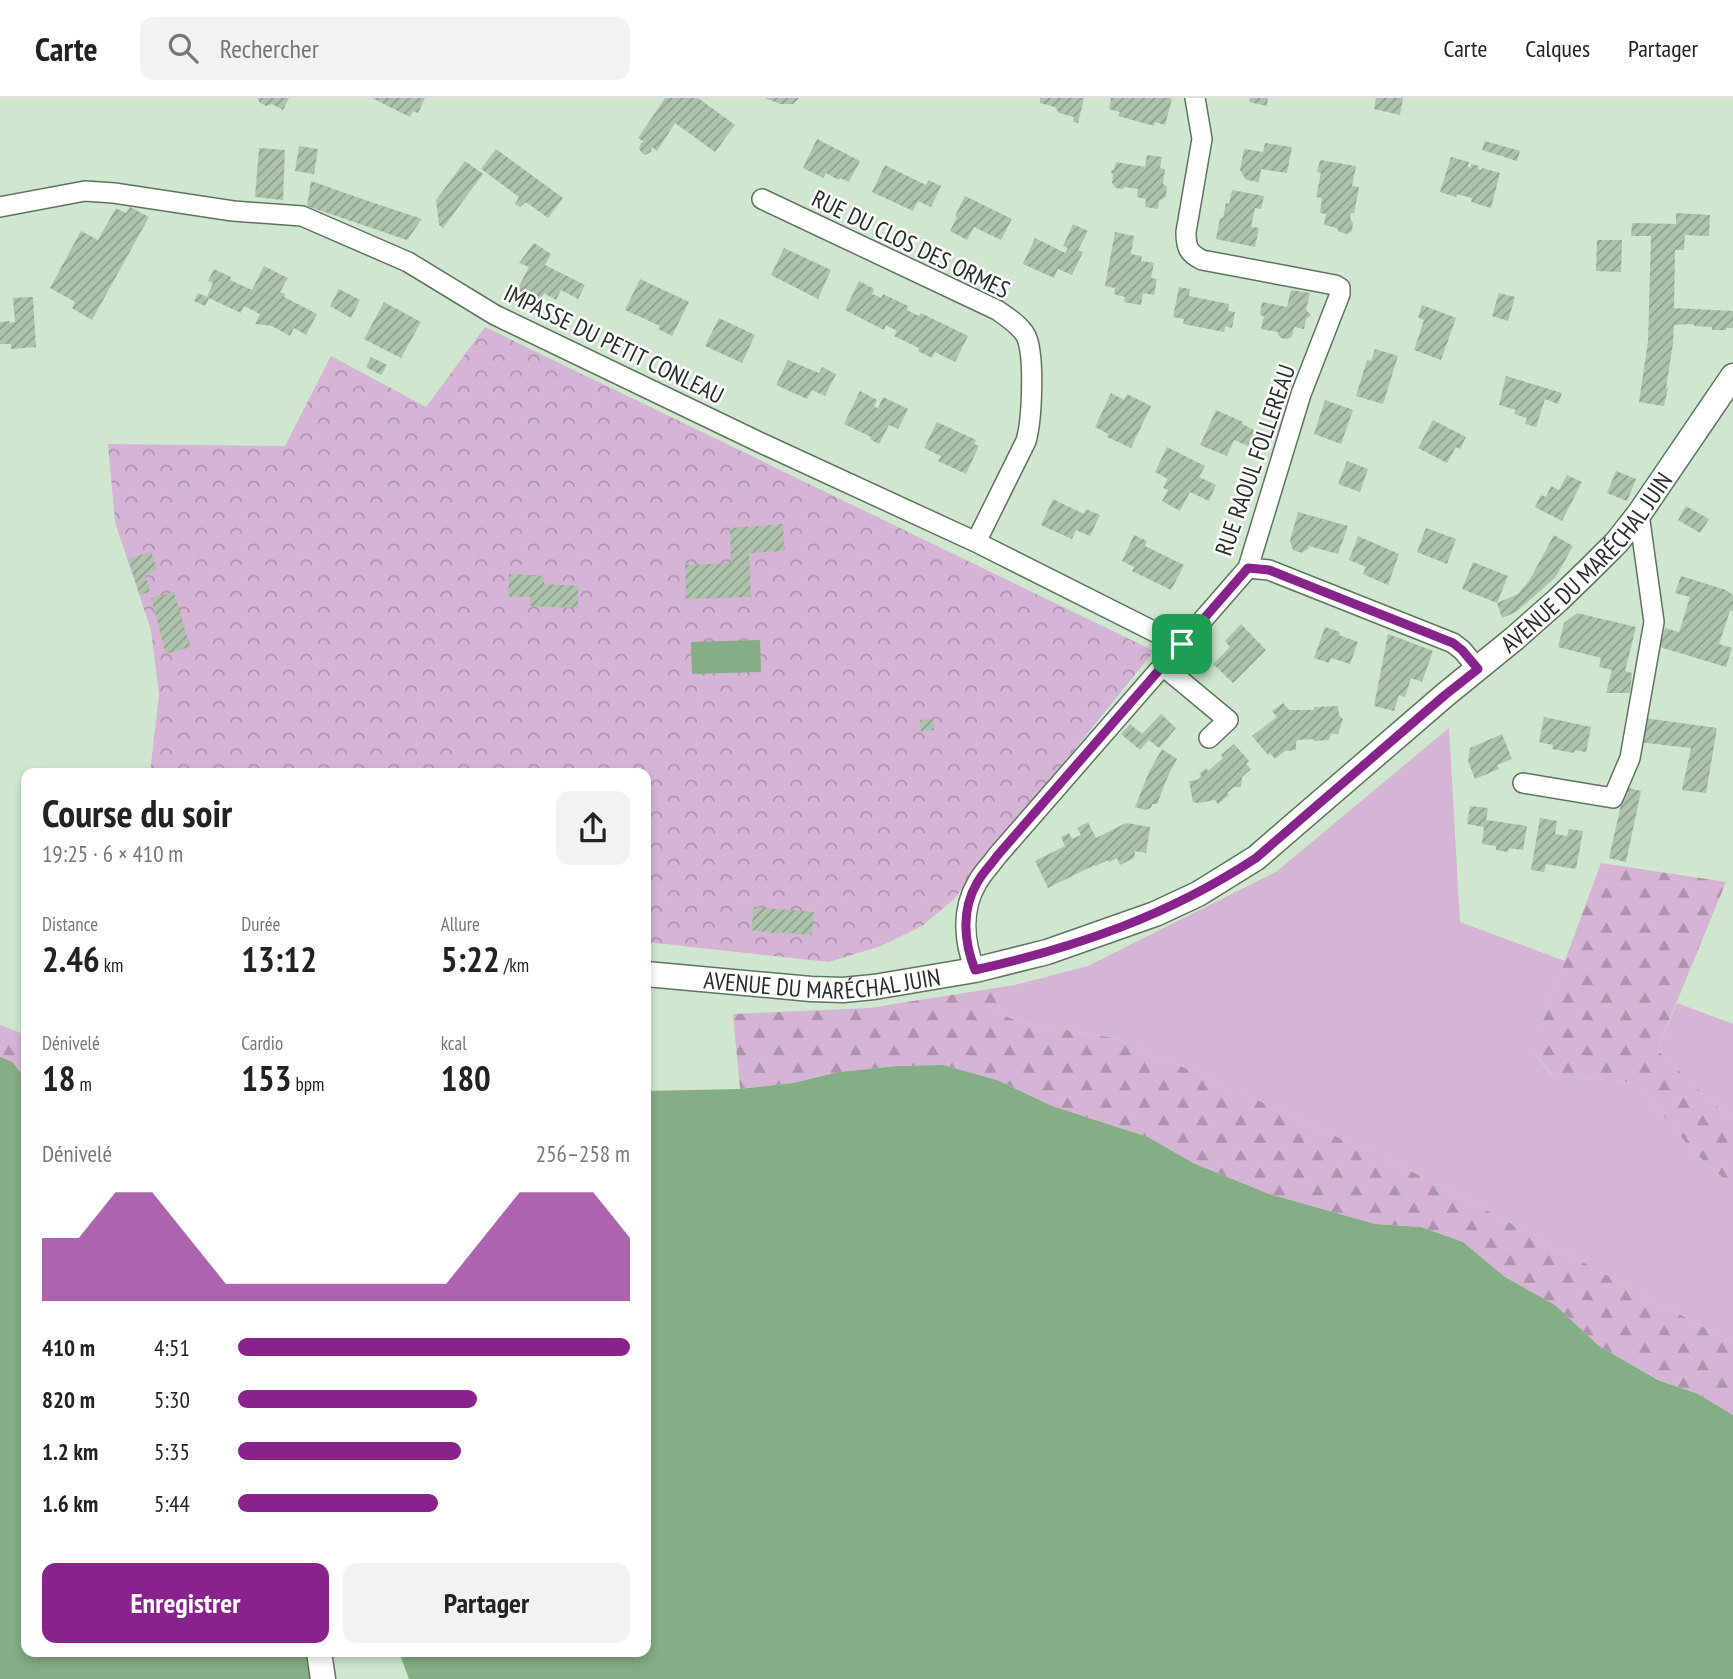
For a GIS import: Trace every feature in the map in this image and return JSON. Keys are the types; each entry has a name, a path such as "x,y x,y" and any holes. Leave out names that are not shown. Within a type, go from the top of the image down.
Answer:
{"street":[{"name":"RUE RAOUL FOLLEREAU","path":"975,970 965,932 966,911 976,884 997,856 1248,568 1301,394 1340,294 1340,288 1335,285 1202,260 1192,255 1187,246 1186,232 1202,139 1195,98"},
{"name":"IMPASSE DU PETIT CONLEAU","path":"0,207 85,191 233,211 302,216 408,262 495,315 758,442 976,542 1182,644"},
{"name":"RUE DU CLOS DES ORMES","path":"762,198 997,310 1026,337 1031,379 1030,429 976,542"},
{"name":"AVENUE DU MARÉCHAL JUIN","path":"651,974 811,989 874,988 975,970 1047,953 1155,914 1198,894 1256,858 1583,576 1617,542 1639,514 1733,376"},
{"path":"1523,783 1613,798 1630,758 1654,622 1639,514"},
{"path":"1248,568 1269,570 1453,643 1478,669"},
{"path":"1163,666 1228,720 1209,738"},
{"path":"321,1657 323,1679"}],"green space":[{"path":"485,327 1154,651 953,900 922,926 881,946 829,962 651,943 651,768 151,768 159,695 151,630 115,522 108,444 285,446 331,356 426,407"},
{"path":"1449,728 1460,922 1565,961 1532,1050 1551,1075 1636,1083 1693,1151 1733,1187 1733,1343 1436,1183 1271,1106 1119,1039 1019,1022 999,1013 996,988 1088,966 1276,872"},
{"path":"1601,863 1726,882 1657,1050 1733,1122 1733,1187 1693,1151 1636,1083 1552,1075 1532,1050"},
{"path":"996,988 999,1013 1019,1022 1119,1039 1271,1106 1436,1183 1733,1343 1733,1415 1698,1394 1659,1380 1599,1346 1555,1305 1505,1277 1463,1242 1421,1227 1375,1224 1269,1194 1193,1163 1148,1137 1052,1106 997,1080 943,1065 898,1066 839,1072 794,1083 740,1089 733,1014 869,1008"},
{"path":"1677,1003 1733,1024 1733,1122 1657,1050"},
{"path":"0,1025 21,1033 21,1090 0,1072"}],"shaded area":[{"path":"760,640 761,672 692,674 691,642"},
{"path":"0,1057 12,1062 21,1073 21,1657 308,1657 310,1679 0,1679"},
{"path":"943,1065 997,1080 1052,1106 1148,1137 1193,1163 1269,1194 1375,1224 1421,1227 1463,1242 1505,1277 1555,1305 1599,1346 1658,1380 1698,1394 1733,1415 1733,1679 409,1679 401,1657 651,1657 651,1091 740,1089 793,1083 839,1072"}],"building":[{"path":"258,98 289,98 283,110 272,104 266,106 259,102"},
{"path":"372,98 425,98 418,113 413,111 410,117"},
{"path":"665,98 698,98 735,125 715,152 675,123 657,151 652,147 651,152 645,155 639,149 644,142 638,138"},
{"path":"765,98 799,98 793,104 780,104"},
{"path":"1040,98 1084,98 1078,123 1073,122 1074,117 1059,113 1055,107 1040,103"},
{"path":"1111,98 1172,99 1165,125 1155,122 1154,126 1118,116 1120,112 1109,109"},
{"path":"1250,98 1268,98 1267,106 1249,102"},
{"path":"1376,98 1403,98 1400,115 1374,109"},
{"path":"817,139 860,161 849,182 826,173 823,178 803,168"},
{"path":"1485,141 1520,151 1517,161 1482,150"},
{"path":"1265,143 1292,147 1287,173 1261,169 1259,182 1246,180 1240,170 1244,149 1263,152"},
{"path":"299,146 318,149 314,174 295,171"},
{"path":"259,148 285,150 283,200 255,197"},
{"path":"496,149 563,198 548,218 526,202 520,207 515,204 519,197 481,169"},
{"path":"1147,155 1162,157 1160,168 1165,169 1163,184 1167,187 1166,197 1159,201 1158,209 1145,207 1146,199 1137,197 1138,189 1116,188 1112,183 1111,173 1116,162 1145,167"},
{"path":"1451,157 1469,162 1468,166 1471,168 1471,164 1479,166 1478,169 1481,170 1482,168 1500,173 1491,208 1471,202 1472,198 1440,192"},
{"path":"1320,160 1356,166 1352,186 1359,187 1354,213 1351,213 1350,218 1353,223 1352,231 1347,234 1324,225 1326,214 1320,213 1322,198 1316,197 1321,173 1317,172"},
{"path":"465,161 483,174 443,228 439,225 436,200"},
{"path":"885,165 926,185 928,180 941,186 931,207 918,201 913,211 872,192"},
{"path":"311,181 422,219 407,240 307,206"},
{"path":"1232,190 1264,196 1261,209 1255,208 1251,227 1259,228 1255,247 1216,239 1220,218 1223,218 1226,203 1229,204"},
{"path":"965,196 1012,219 1001,240 974,227 967,240 950,231"},
{"path":"130,207 149,217 92,320 72,308 75,302 50,288 81,231 98,240 116,208 126,213"},
{"path":"1676,213 1710,215 1709,236 1685,235 1684,250 1675,250 1674,308 1733,311 1733,328 1712,330 1712,327 1694,324 1674,325 1664,406 1639,402 1648,341 1651,236 1631,236 1632,223 1676,224"},
{"path":"1073,224 1088,231 1078,250 1083,252 1072,275 1058,269 1054,278 1023,264 1035,238 1065,253 1068,248 1063,246"},
{"path":"1115,232 1134,236 1131,254 1142,256 1141,261 1154,263 1151,278 1157,279 1154,295 1143,293 1141,305 1124,302 1125,297 1114,294 1115,288 1105,286"},
{"path":"1597,240 1622,240 1621,272 1596,271"},
{"path":"534,243 551,254 545,265 585,285 578,299 561,290 556,300 544,293 540,302 517,290 529,267 519,263"},
{"path":"784,248 831,270 818,299 771,275"},
{"path":"264,266 288,278 280,292 285,294 284,297 317,314 306,335 294,328 290,336 272,326 255,324 260,314 244,306 241,313 209,298 205,306 194,301 198,293 207,297 213,283 208,281 214,269 252,290"},
{"path":"640,279 689,302 672,336 658,329 660,326 625,310"},
{"path":"859,281 874,289 872,294 881,298 883,294 908,306 907,310 919,316 921,313 968,336 955,362 935,352 932,358 918,351 919,348 894,336 897,331 886,325 884,330 845,310"},
{"path":"1179,287 1190,289 1189,296 1229,304 1228,311 1235,312 1232,328 1225,326 1224,332 1183,324 1184,319 1173,317"},
{"path":"339,289 360,300 351,318 330,306"},
{"path":"1291,290 1310,293 1306,310 1311,315 1306,319 1304,329 1294,327 1292,337 1287,339 1281,338 1278,332 1261,329 1264,316 1260,315 1262,302 1287,307"},
{"path":"1499,293 1515,297 1508,321 1492,316"},
{"path":"33,297 36,347 11,349 11,344 0,344 0,322 15,322 13,298"},
{"path":"384,302 421,322 401,358 364,339"},
{"path":"1422,305 1456,318 1441,360 1414,350 1424,320 1418,317"},
{"path":"719,318 755,335 742,363 705,346"},
{"path":"1375,349 1398,356 1383,404 1356,396 1367,360 1371,361"},
{"path":"371,357 387,365 381,375 366,367"},
{"path":"788,360 819,373 822,367 836,374 825,396 812,390 807,399 776,385"},
{"path":"1506,376 1562,393 1558,404 1545,399 1536,427 1525,424 1527,418 1514,414 1516,410 1499,405"},
{"path":"860,391 877,400 874,407 878,408 883,397 908,409 898,429 889,425 879,444 870,439 871,437 844,424"},
{"path":"1111,393 1124,400 1127,394 1151,406 1131,448 1107,437 1108,434 1095,427"},
{"path":"1325,400 1353,410 1341,444 1314,434"},
{"path":"1216,410 1256,431 1248,446 1234,440 1227,456 1200,445"},
{"path":"1433,420 1466,437 1460,449 1456,447 1447,463 1418,448"},
{"path":"937,422 976,440 974,444 979,446 966,474 938,461 941,456 924,448"},
{"path":"1167,447 1205,466 1199,477 1216,485 1209,501 1190,492 1180,511 1162,501 1168,490 1163,488 1168,479 1155,472"},
{"path":"1347,461 1368,469 1360,492 1338,484"},
{"path":"1616,471 1636,479 1627,501 1607,493"},
{"path":"1567,475 1582,482 1562,521 1535,507 1541,495 1546,497 1551,486 1559,490"},
{"path":"1053,499 1084,514 1086,509 1100,515 1090,536 1076,530 1072,539 1041,525"},
{"path":"1686,506 1709,519 1700,533 1678,520"},
{"path":"1298,512 1348,526 1338,554 1309,546 1302,553 1293,550 1290,541"},
{"path":"783,524 784,551 749,553 751,597 686,599 685,565 731,563 730,528"},
{"path":"1426,528 1456,539 1447,564 1417,552"},
{"path":"1134,535 1147,541 1145,546 1184,565 1171,590 1132,571 1134,567 1122,561"},
{"path":"1554,535 1573,546 1555,578 1516,612 1502,618 1497,603 1518,594 1529,581"},
{"path":"1358,536 1399,554 1388,585 1363,574 1366,567 1349,560"},
{"path":"151,552 157,570 145,574 150,592 140,595 128,559"},
{"path":"1473,562 1508,576 1497,603 1462,589"},
{"path":"509,574 544,576 544,584 578,586 578,608 530,606 531,597 508,596"},
{"path":"1681,576 1726,590 1733,595 1733,611 1730,611 1719,644 1732,648 1726,667 1660,647 1665,628 1679,632 1690,597 1675,593"},
{"path":"174,592 190,647 166,654 151,598"},
{"path":"1577,613 1636,627 1625,671 1632,673 1630,693 1606,693 1612,670 1599,667 1601,658 1558,647 1564,623"},
{"path":"1241,624 1266,650 1233,683 1213,664 1230,647 1225,641"},
{"path":"1325,627 1358,642 1350,664 1331,658 1329,663 1314,658"},
{"path":"1388,634 1433,651 1422,682 1411,678 1405,697 1399,695 1394,711 1374,706"},
{"path":"1283,703 1289,710 1338,706 1339,715 1343,719 1338,734 1331,734 1329,740 1298,740 1296,750 1285,751 1275,759 1270,753 1268,755 1252,736 1277,717 1272,711"},
{"path":"1161,714 1176,728 1159,748 1149,740 1140,750 1121,734 1130,724 1142,734"},
{"path":"1544,717 1591,727 1586,752 1552,749 1553,745 1539,742"},
{"path":"933,718 934,730 921,732 920,720"},
{"path":"1644,718 1717,728 1706,793 1682,790 1691,748 1638,742"},
{"path":"1502,734 1512,759 1497,765 1499,769 1475,779 1468,761 1470,748"},
{"path":"1234,744 1249,761 1246,764 1251,769 1242,777 1241,787 1234,787 1218,804 1215,800 1193,802 1189,781 1202,776 1199,774 1206,768 1208,771"},
{"path":"1162,749 1177,759 1157,804 1152,804 1151,808 1145,810 1135,807 1149,772"},
{"path":"1625,787 1641,791 1626,862 1609,858"},
{"path":"1470,806 1488,808 1486,820 1527,826 1523,850 1509,848 1508,852 1496,850 1496,846 1482,844 1484,827 1467,824"},
{"path":"1540,818 1557,821 1555,834 1567,836 1569,829 1583,831 1576,869 1546,864 1544,872 1531,870"},
{"path":"1088,822 1096,838 1126,823 1150,827 1146,853 1135,851 1134,858 1120,865 1117,858 1109,862 1108,860 1048,888 1035,861 1065,846 1061,837 1069,833 1072,839 1081,835 1077,828"},
{"path":"754,907 814,912 812,935 751,930"}],"route":[{"path":"1248,568 1269,570 1453,643 1478,669 1256,858 1232,874 1198,894 1108,932 1047,953 975,970 965,932 966,911 976,884 997,856 1182,644 1248,568"}]}
